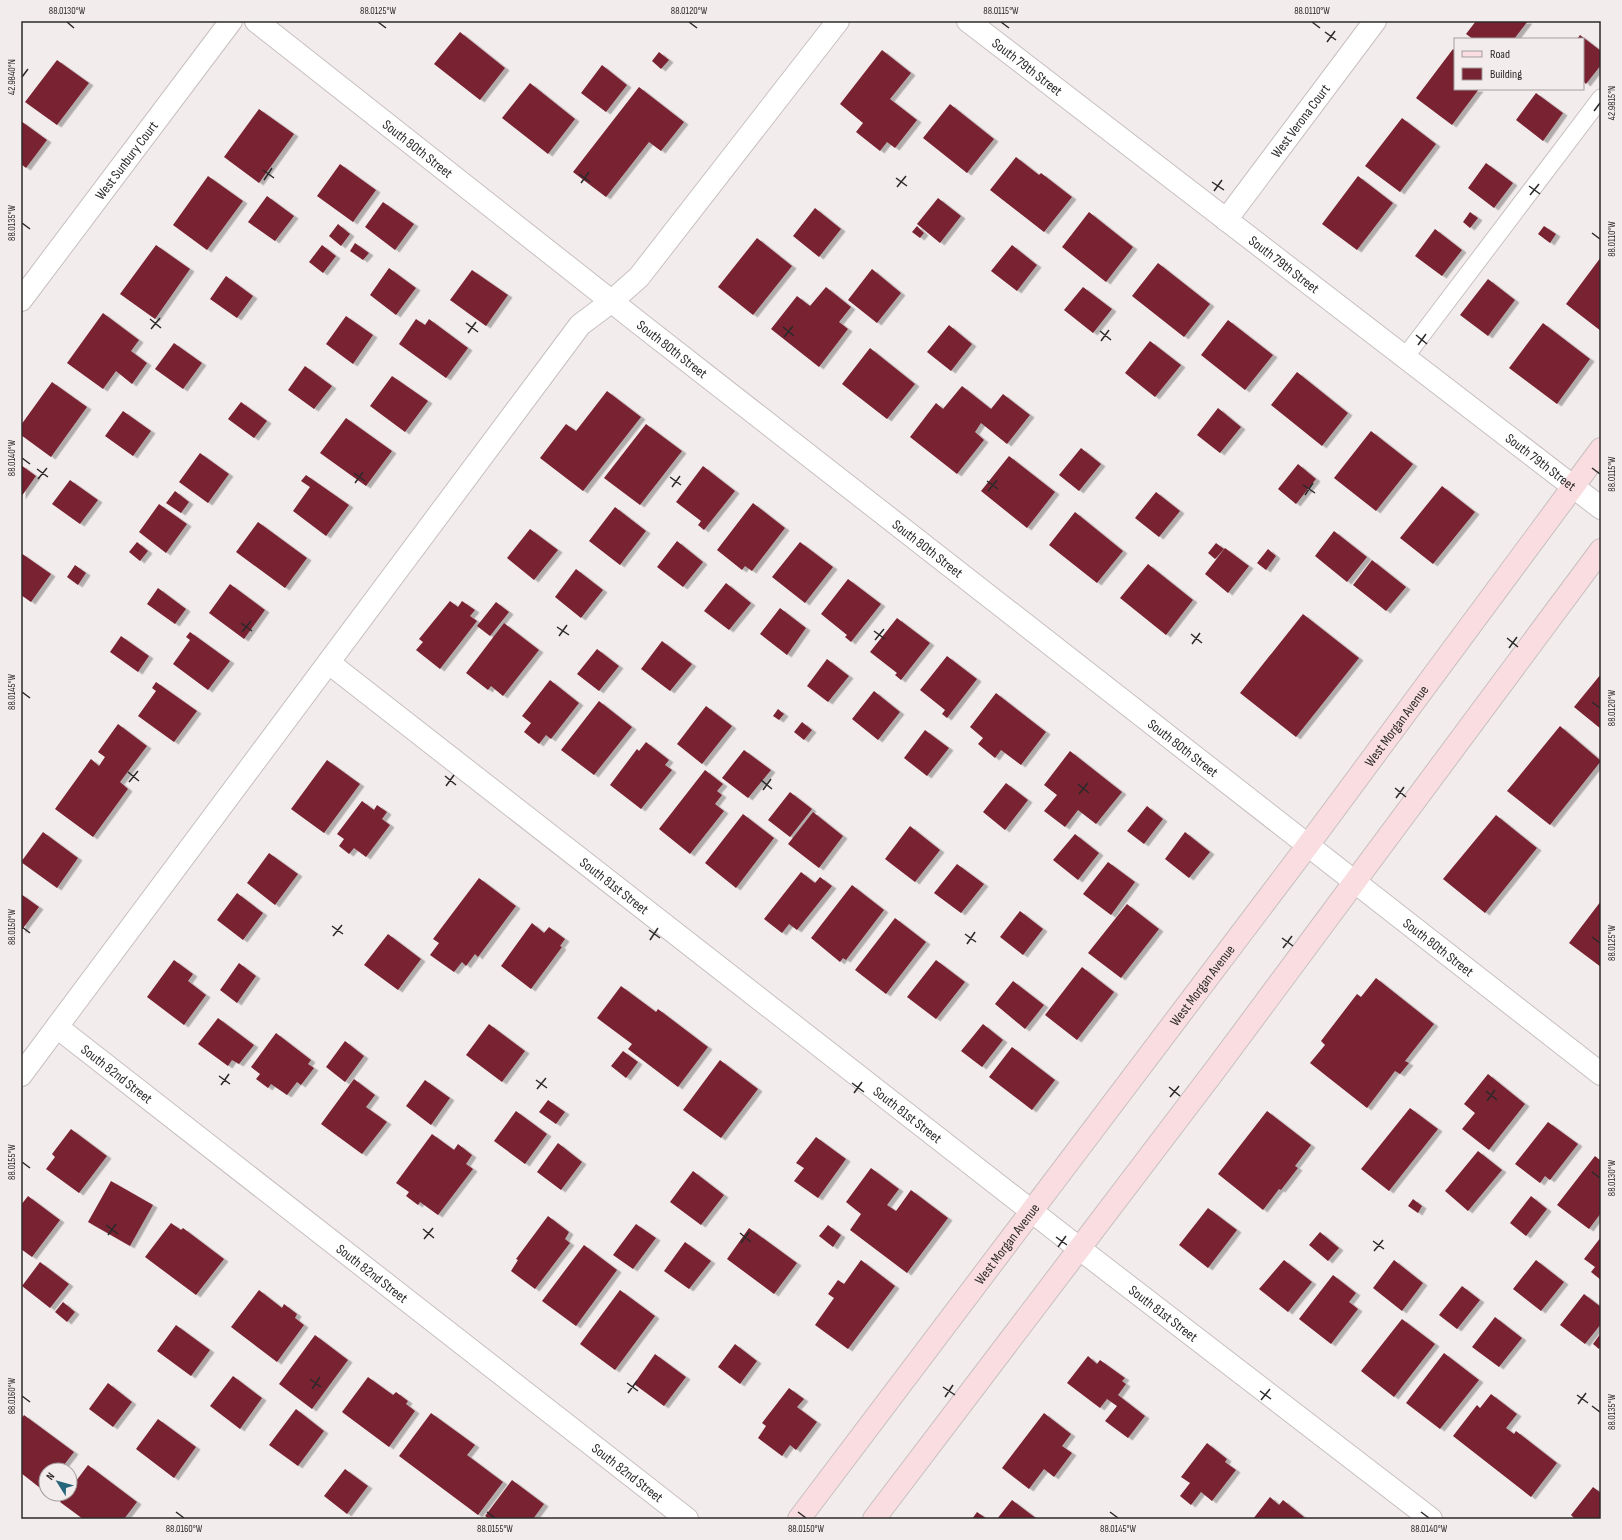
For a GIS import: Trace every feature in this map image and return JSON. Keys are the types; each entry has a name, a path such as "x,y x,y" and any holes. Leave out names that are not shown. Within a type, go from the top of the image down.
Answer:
{"street":[{"name":"West Sunbury Court","path":"21,300 231,21"},
{"name":"South 80th Street","path":"256,21 1601,1074"},
{"path":"21,1075 580,325 612,301 639,277 838,21"},
{"name":"South 79th Street","path":"968,21 1601,508"},
{"name":"West Verona Court","path":"1226,220 1375,21"},
{"name":"West Morgan Avenue","path":"799,1519 1308,845 1601,449"},
{"path":"874,1519 1218,1066 1601,550"},
{"name":"South 81st Street","path":"329,663 1031,1211 1431,1519"},
{"name":"South 82nd Street","path":"57,1027 687,1519"}],"lane":[{"path":"1405,357 1601,98"}],"building":[{"path":"1476,21 1528,21 1515,38 1472,38 1466,34"},
{"path":"460,32 505,68 480,100 434,64"},
{"path":"1584,38 1601,51 1601,65 1586,84 1584,82"},
{"path":"1453,49 1454,90 1478,90 1452,125 1416,98"},
{"path":"882,50 911,73 890,99 917,120 895,148 887,142 880,151 856,132 863,123 840,104"},
{"path":"659,52 669,60 661,69 652,61"},
{"path":"57,60 89,83 57,125 25,102"},
{"path":"602,65 627,85 606,112 581,93"},
{"path":"530,83 575,119 548,154 502,118"},
{"path":"639,87 684,122 661,151 649,142 606,197 573,172"},
{"path":"1536,93 1563,113 1543,141 1516,120"},
{"path":"950,104 994,139 967,173 923,138"},
{"path":"259,109 294,134 259,183 224,157"},
{"path":"1402,118 1436,144 1400,192 1365,166"},
{"path":"21,121 47,140 26,168 21,164"},
{"path":"1016,157 1039,175 1041,173 1072,197 1044,232 990,190"},
{"path":"1486,163 1513,183 1494,208 1468,188"},
{"path":"340,164 376,190 353,222 317,196"},
{"path":"208,176 243,201 207,250 173,225"},
{"path":"1358,176 1393,203 1357,250 1322,224"},
{"path":"267,196 294,216 275,241 248,222"},
{"path":"938,198 961,216 940,243 917,224"},
{"path":"383,202 414,224 395,250 365,227"},
{"path":"815,208 841,229 819,257 793,236"},
{"path":"1089,212 1133,247 1106,282 1062,247"},
{"path":"1470,212 1478,218 1470,228 1463,222"},
{"path":"338,224 350,234 341,246 329,236"},
{"path":"917,226 924,233 920,238 912,232"},
{"path":"1544,226 1556,234 1550,243 1538,234"},
{"path":"1435,229 1462,250 1442,276 1415,256"},
{"path":"757,238 792,266 753,315 718,287"},
{"path":"355,243 369,253 363,260 350,251"},
{"path":"156,245 190,269 155,319 120,294"},
{"path":"322,245 336,256 323,273 309,262"},
{"path":"1012,245 1037,265 1017,291 991,271"},
{"path":"1601,257 1601,331 1566,304"},
{"path":"1158,263 1210,304 1184,337 1132,296"},
{"path":"389,268 416,288 396,315 370,295"},
{"path":"872,269 901,293 877,323 848,300"},
{"path":"472,270 508,295 486,326 450,300"},
{"path":"226,276 253,296 237,318 210,299"},
{"path":"1488,279 1515,300 1488,336 1460,315"},
{"path":"826,287 851,307 839,322 848,329 819,367 771,329 797,296 810,306"},
{"path":"1083,287 1112,309 1093,333 1064,310"},
{"path":"103,313 139,340 131,351 147,363 132,384 116,371 103,389 67,363"},
{"path":"346,316 373,335 353,364 326,344"},
{"path":"416,319 425,325 429,319 468,348 446,378 399,344"},
{"path":"1228,320 1273,355 1245,390 1201,355"},
{"path":"1543,323 1590,359 1557,404 1509,368"},
{"path":"949,325 972,344 951,371 927,352"},
{"path":"1150,341 1181,365 1155,397 1125,373"},
{"path":"174,343 202,363 183,389 155,369"},
{"path":"870,348 915,384 887,419 842,384"},
{"path":"305,366 332,386 314,409 288,390"},
{"path":"1297,372 1348,413 1322,446 1271,405"},
{"path":"392,376 428,401 405,432 370,406"},
{"path":"52,382 87,407 51,457 21,435 21,425"},
{"path":"962,386 991,409 1003,394 1030,415 1007,444 981,423 975,432 984,440 957,474 910,437 936,403 943,409"},
{"path":"607,391 641,417 583,491 540,458 566,424 576,431"},
{"path":"241,402 267,421 254,438 228,419"},
{"path":"1218,408 1241,427 1220,453 1197,435"},
{"path":"123,411 151,431 133,456 105,436"},
{"path":"346,418 392,451 366,486 320,453"},
{"path":"646,424 682,451 640,505 604,478"},
{"path":"1371,431 1413,464 1376,511 1334,478"},
{"path":"1081,448 1101,464 1079,491 1059,475"},
{"path":"200,453 229,474 208,503 179,482"},
{"path":"1009,456 1055,492 1027,528 981,491"},
{"path":"1298,464 1316,479 1296,504 1278,489"},
{"path":"21,465 36,476 21,497"},
{"path":"703,466 735,491 704,530 698,525 701,521 676,502"},
{"path":"306,475 349,505 326,536 293,511 310,487 301,481"},
{"path":"70,480 98,500 80,524 52,504"},
{"path":"1442,486 1475,512 1433,564 1400,538"},
{"path":"175,491 189,502 181,513 166,503"},
{"path":"1156,492 1180,511 1159,537 1135,518"},
{"path":"753,503 785,528 752,571 745,566 742,570 717,550"},
{"path":"159,504 187,524 166,553 139,532"},
{"path":"615,507 646,531 620,565 589,541"},
{"path":"1075,512 1123,551 1097,583 1049,545"},
{"path":"258,522 307,558 285,588 236,552"},
{"path":"530,529 558,550 534,580 507,558"},
{"path":"1334,531 1367,557 1347,582 1315,556"},
{"path":"677,541 703,562 683,587 657,567"},
{"path":"137,542 148,551 140,561 129,552"},
{"path":"800,542 833,567 805,603 772,577"},
{"path":"1216,543 1224,549 1215,559 1208,553"},
{"path":"1225,548 1249,566 1228,593 1205,574"},
{"path":"1268,549 1276,556 1266,570 1257,563"},
{"path":"21,553 51,574 31,602 21,595"},
{"path":"1372,560 1406,587 1386,611 1353,585"},
{"path":"1148,564 1193,600 1166,635 1120,598"},
{"path":"75,565 86,573 78,585 67,577"},
{"path":"576,569 603,590 581,618 555,597"},
{"path":"848,579 881,604 851,642 845,637 847,635 821,614"},
{"path":"726,583 751,603 729,630 704,611"},
{"path":"230,584 265,610 244,639 209,613"},
{"path":"158,588 186,609 175,624 147,604"},
{"path":"450,601 458,607 462,601 475,610 470,616 477,621 440,669 416,650 423,642 419,639"},
{"path":"496,602 509,612 490,636 477,626"},
{"path":"780,608 806,628 787,655 760,634"},
{"path":"1303,614 1359,658 1296,737 1240,693"},
{"path":"897,618 930,643 901,680 895,675 897,673 870,652"},
{"path":"504,623 539,650 503,696 491,686 488,690 466,673"},
{"path":"190,632 230,661 208,690 173,664 190,640 186,637"},
{"path":"121,636 149,656 138,672 110,652"},
{"path":"662,641 692,664 670,691 641,669"},
{"path":"597,649 619,666 599,691 577,674"},
{"path":"947,656 977,679 947,718 942,714 945,710 920,690"},
{"path":"827,659 849,676 828,702 807,686"},
{"path":"1601,674 1601,729 1574,707"},
{"path":"550,680 579,703 551,739 546,735 539,744 524,732 531,723 522,716"},
{"path":"156,682 197,711 174,742 138,716 156,691 152,688"},
{"path":"874,691 900,712 878,740 852,719"},
{"path":"996,693 1046,732 1021,765 1001,750 995,758 978,744 983,738 970,727"},
{"path":"599,701 632,727 594,775 561,750"},
{"path":"706,706 732,726 702,764 677,744"},
{"path":"778,709 784,714 779,720 773,716"},
{"path":"802,722 812,730 804,740 794,732"},
{"path":"118,724 147,746 120,782 128,789 93,837 55,809 91,759 99,766 105,757 98,752"},
{"path":"1560,726 1601,761 1550,825 1507,791"},
{"path":"925,730 949,748 927,776 904,758"},
{"path":"646,742 669,760 665,765 672,770 641,809 610,785 637,749 639,751"},
{"path":"744,750 771,770 748,798 722,778"},
{"path":"1070,751 1122,792 1096,824 1078,810 1065,827 1044,811 1057,795 1044,785"},
{"path":"327,760 360,784 324,833 291,809"},
{"path":"705,770 723,784 717,791 722,795 715,804 724,811 690,854 659,829"},
{"path":"1006,783 1028,800 1005,830 983,812"},
{"path":"790,792 812,809 790,837 768,820"},
{"path":"362,801 374,810 377,805 387,812 382,819 390,825 366,857 354,848 349,854 339,846 344,839 337,834"},
{"path":"1147,806 1163,819 1144,844 1127,831"},
{"path":"813,812 843,836 819,868 788,844"},
{"path":"743,814 774,838 736,888 705,863"},
{"path":"1496,815 1537,848 1485,913 1443,879"},
{"path":"910,826 940,850 915,882 885,859"},
{"path":"43,832 78,858 57,888 21,862"},
{"path":"1185,832 1210,852 1189,878 1165,859"},
{"path":"1075,834 1099,853 1078,880 1053,860"},
{"path":"269,853 298,874 275,905 247,883"},
{"path":"1108,862 1135,882 1111,915 1083,894"},
{"path":"957,864 984,884 961,913 934,893"},
{"path":"801,872 815,883 820,877 832,886 797,930 789,924 782,933 764,919"},
{"path":"479,878 516,906 478,957 475,954 466,966 462,962 454,972 430,955 439,943 433,939"},
{"path":"852,885 884,910 846,960 843,958 840,962 811,938"},
{"path":"237,893 263,913 243,940 217,920"},
{"path":"21,894 39,907 21,931"},
{"path":"1601,901 1601,967 1569,943"},
{"path":"1127,904 1159,929 1121,978 1088,953"},
{"path":"1020,911 1043,929 1023,955 1000,937"},
{"path":"895,918 926,942 886,994 855,970"},
{"path":"532,923 544,933 549,927 565,939 560,946 562,947 531,989 501,966"},
{"path":"388,934 421,959 398,990 364,965"},
{"path":"174,960 193,974 188,981 206,995 184,1025 147,997"},
{"path":"936,960 965,982 936,1019 907,997"},
{"path":"239,963 256,976 237,1003 220,990"},
{"path":"1082,967 1114,992 1077,1040 1045,1015"},
{"path":"1376,978 1434,1024 1405,1061 1409,1063 1400,1074 1395,1071 1367,1108 1310,1063 1325,1045 1321,1041 1357,994 1361,997"},
{"path":"1013,981 1044,1005 1025,1029 995,1004"},
{"path":"621,986 656,1012 658,1009 708,1047 678,1087 628,1049 632,1044 597,1018"},
{"path":"218,1018 254,1045 239,1064 232,1060 228,1066 198,1044"},
{"path":"489,1024 525,1051 502,1082 466,1055"},
{"path":"983,1024 1003,1040 982,1067 961,1051"},
{"path":"276,1033 311,1060 308,1064 314,1068 301,1085 297,1082 287,1095 271,1084 268,1088 256,1079 260,1074 251,1067"},
{"path":"345,1041 364,1056 345,1082 326,1067"},
{"path":"1012,1047 1055,1080 1032,1110 989,1077"},
{"path":"623,1051 638,1062 626,1078 611,1066"},
{"path":"720,1060 758,1089 721,1138 683,1110"},
{"path":"1488,1074 1525,1104 1489,1150 1462,1129 1475,1113 1464,1104"},
{"path":"354,1079 375,1095 366,1107 387,1122 362,1154 321,1124"},
{"path":"425,1080 450,1098 431,1125 406,1106"},
{"path":"548,1100 565,1112 556,1124 539,1112"},
{"path":"1410,1108 1438,1129 1389,1191 1361,1169"},
{"path":"516,1111 547,1134 525,1164 494,1141"},
{"path":"1267,1111 1311,1145 1295,1166 1298,1168 1263,1210 1218,1174"},
{"path":"1548,1122 1578,1144 1550,1180 1545,1176 1540,1183 1515,1164"},
{"path":"71,1129 107,1156 79,1193 46,1169 55,1157 52,1154"},
{"path":"432,1134 454,1150 458,1144 472,1155 466,1164 473,1169 438,1215 420,1202 418,1205 406,1196 409,1192 396,1183"},
{"path":"816,1137 846,1159 818,1198 794,1181 804,1168 796,1163"},
{"path":"558,1143 582,1162 561,1190 537,1172"},
{"path":"1478,1151 1502,1170 1468,1211 1445,1191"},
{"path":"1595,1156 1601,1161 1601,1213 1589,1229 1557,1205"},
{"path":"871,1168 899,1189 887,1205 896,1211 911,1190 948,1218 907,1273 850,1230 861,1214 846,1202"},
{"path":"693,1171 724,1195 701,1225 670,1202"},
{"path":"111,1181 153,1205 130,1246 88,1222"},
{"path":"28,1196 60,1220 32,1257 21,1249 21,1205"},
{"path":"1531,1196 1547,1209 1526,1236 1510,1223"},
{"path":"1413,1199 1422,1206 1418,1213 1408,1206"},
{"path":"1208,1208 1237,1230 1208,1268 1179,1245"},
{"path":"548,1216 569,1232 565,1239 570,1243 535,1289 511,1271 518,1260 516,1259"},
{"path":"171,1223 181,1230 183,1228 224,1259 196,1295 145,1257"},
{"path":"636,1224 656,1238 633,1269 613,1255"},
{"path":"828,1225 841,1235 833,1247 819,1236"},
{"path":"749,1228 797,1263 774,1294 727,1259"},
{"path":"1320,1232 1339,1248 1328,1261 1309,1245"},
{"path":"1601,1237 1601,1280 1591,1272 1595,1267 1584,1259"},
{"path":"685,1242 711,1261 689,1289 664,1271"},
{"path":"584,1245 617,1270 576,1326 542,1301"},
{"path":"861,1260 895,1286 848,1349 815,1325 834,1298 828,1294 838,1280 844,1284"},
{"path":"1284,1260 1312,1282 1288,1312 1259,1289"},
{"path":"1394,1260 1423,1283 1402,1311 1373,1288"},
{"path":"1536,1260 1564,1282 1541,1311 1513,1289"},
{"path":"40,1262 69,1284 50,1308 22,1286"},
{"path":"1333,1275 1356,1293 1349,1302 1358,1309 1331,1344 1299,1319"},
{"path":"1462,1286 1480,1300 1457,1329 1439,1315"},
{"path":"259,1290 282,1308 284,1304 297,1314 295,1318 304,1325 277,1362 231,1327"},
{"path":"620,1290 655,1316 615,1370 580,1344"},
{"path":"1584,1294 1601,1307 1601,1324 1585,1344 1560,1325"},
{"path":"63,1302 75,1312 67,1322 55,1312"},
{"path":"1495,1317 1522,1338 1499,1367 1472,1347"},
{"path":"1402,1319 1435,1344 1394,1397 1361,1371"},
{"path":"176,1325 210,1350 191,1376 157,1351"},
{"path":"1601,1333 1601,1347 1599,1349 1593,1344"},
{"path":"315,1335 348,1360 312,1409 279,1384"},
{"path":"735,1344 757,1361 740,1384 718,1367"},
{"path":"1444,1353 1479,1380 1440,1429 1406,1403"},
{"path":"655,1354 686,1377 664,1406 634,1384"},
{"path":"1088,1356 1097,1364 1100,1360 1125,1378 1122,1381 1126,1384 1118,1395 1145,1416 1128,1438 1105,1421 1117,1406 1107,1399 1100,1408 1067,1383"},
{"path":"233,1376 262,1398 240,1429 210,1406"},
{"path":"368,1377 393,1395 396,1392 408,1401 406,1404 415,1411 389,1447 342,1412"},
{"path":"108,1383 132,1402 113,1427 89,1409"},
{"path":"789,1388 804,1399 797,1407 817,1422 796,1450 790,1445 782,1456 758,1438 766,1426 762,1423"},
{"path":"1491,1394 1517,1414 1506,1428 1514,1434 1516,1431 1557,1463 1531,1497 1453,1436 1477,1405 1480,1408"},
{"path":"296,1409 324,1431 298,1466 269,1445"},
{"path":"431,1413 475,1445 467,1455 503,1482 478,1515 399,1456"},
{"path":"1044,1413 1071,1434 1062,1446 1072,1453 1054,1477 1044,1469 1029,1489 1002,1468"},
{"path":"24,1415 74,1452 66,1462 38,1462 38,1486 21,1473 21,1419"},
{"path":"158,1419 196,1447 174,1478 136,1449"},
{"path":"1207,1443 1227,1459 1225,1462 1236,1470 1212,1501 1201,1492 1191,1505 1180,1496 1190,1483 1181,1477"},
{"path":"88,1465 137,1502 124,1519 83,1519 60,1502 78,1502 78,1478"},
{"path":"345,1469 368,1486 347,1514 324,1496"},
{"path":"512,1480 544,1504 533,1519 489,1519 485,1516"},
{"path":"1593,1487 1601,1493 1601,1519 1575,1519 1571,1515"},
{"path":"1270,1497 1279,1505 1283,1500 1304,1517 1302,1519 1253,1519"},
{"path":"1012,1500 1037,1519 997,1519"},
{"path":"977,1512 987,1519 972,1519"}]}
